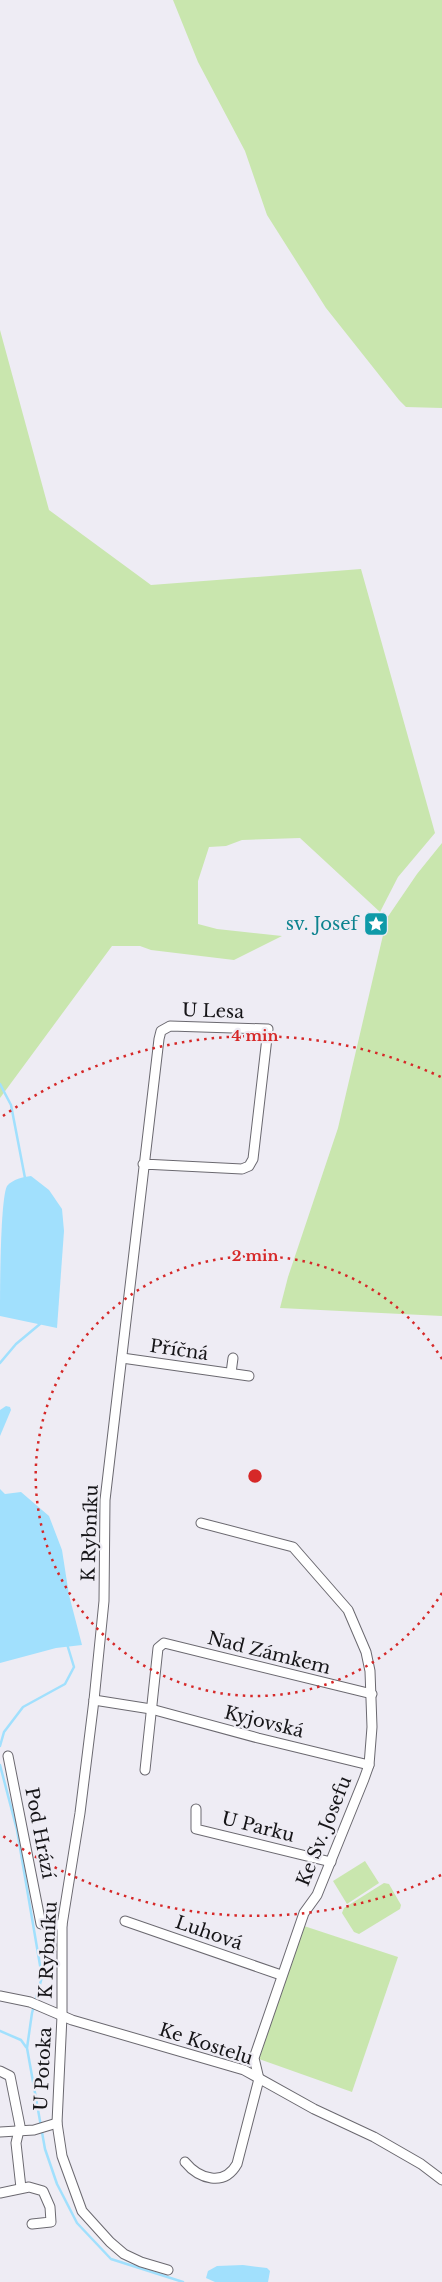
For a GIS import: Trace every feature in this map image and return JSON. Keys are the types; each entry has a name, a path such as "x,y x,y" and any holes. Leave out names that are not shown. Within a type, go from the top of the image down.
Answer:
{"street":[{"name":"U Lesa","path":"170,1026 268,1029 253,1160 249,1166 242,1169 143,1164 161,1031 170,1026"},
{"name":"K Rybníku","path":"62,2016 62,1926 80,1813 94,1700 104,1601 103,1520 143,1164"},
{"name":"Příčná","path":"122,1358 249,1376"},
{"name":"Příčná","path":"231,1373 233,1358"},
{"name":"Ke Sv. Josefu","path":"201,1523 293,1547 335,1592 348,1610 366,1652 372,1694 369,1765 317,1895 304,1913 281,1975 254,2058 259,2079"},
{"name":"Nad Zámkem","path":"151,1709 159,1646 169,1644 372,1694"},
{"name":"Kyjovská","path":"94,1700 151,1709 369,1765"},
{"path":"145,1770 151,1709"},
{"name":"Pod Hrází","path":"8,1756 41,1924 62,1926"},
{"name":"U Parku","path":"196,1809 196,1829 331,1862"},
{"name":"Luhová","path":"125,1921 281,1975"},
{"name":"Ke Kostelu","path":"0,1996 30,2002 62,2016 244,2070 314,2109 374,2137 421,2164 442,2180"},
{"name":"U Potoka","path":"62,2016 53,2124 62,2156 82,2210 110,2242 124,2254 141,2262 168,2270"},
{"name":"U Potoka","path":"0,2071 10,2076 19,2130 16,2143 22,2188"},
{"path":"185,2162 194,2172 219,2178 226,2177 232,2172 237,2164 259,2079"},
{"name":"U Potoka","path":"0,2132 34,2130 53,2124"},
{"path":"0,2193 22,2188 39,2188 45,2194 50,2207 51,2222 32,2224"}],"green space":[{"path":"173,0 442,0 442,408 406,407 326,308 267,215 245,151 198,62"},
{"path":"0,330 49,510 151,585 361,569 435,833 398,877 380,912 300,838 242,840 226,846 209,847 198,881 198,924 217,929 282,936 234,960 151,950 140,946 112,946 0,1098"},
{"path":"442,843 442,1316 280,1308 288,1277 338,1128 387,918 417,874"},
{"path":"365,1861 379,1883 347,1904 333,1881"},
{"path":"384,1883 389,1884 401,1905 400,1909 359,1934 354,1932 342,1913 344,1908"},
{"path":"304,1926 398,1957 352,2092 259,2059"}],"water":[{"path":"31,1176 49,1190 62,1209 64,1231 57,1328 0,1316 1,1248 5,1195 7,1186 12,1182"},
{"path":"6,1406 10,1407 11,1410 0,1436 0,1410"},
{"path":"0,1489 5,1494 21,1492 49,1516 62,1550 69,1595 82,1645 56,1648 0,1663"},
{"path":"243,2265 267,2268 270,2271 268,2282 215,2282 206,2278 208,2271 217,2266"}],"waterway":[{"path":"0,1084 11,1105 25,1178"},
{"path":"0,1363 16,1344 40,1324"},
{"path":"0,1746 4,1732 23,1707 65,1684 74,1667 67,1644"},
{"path":"0,1765 17,1830 42,1977 32,2013 27,2048 45,2149 57,2184 77,2223 111,2259 183,2282"},
{"path":"0,2031 21,2040 26,2047"}],"place":[{"name":"sv. Josef","path":"376,924"}]}
